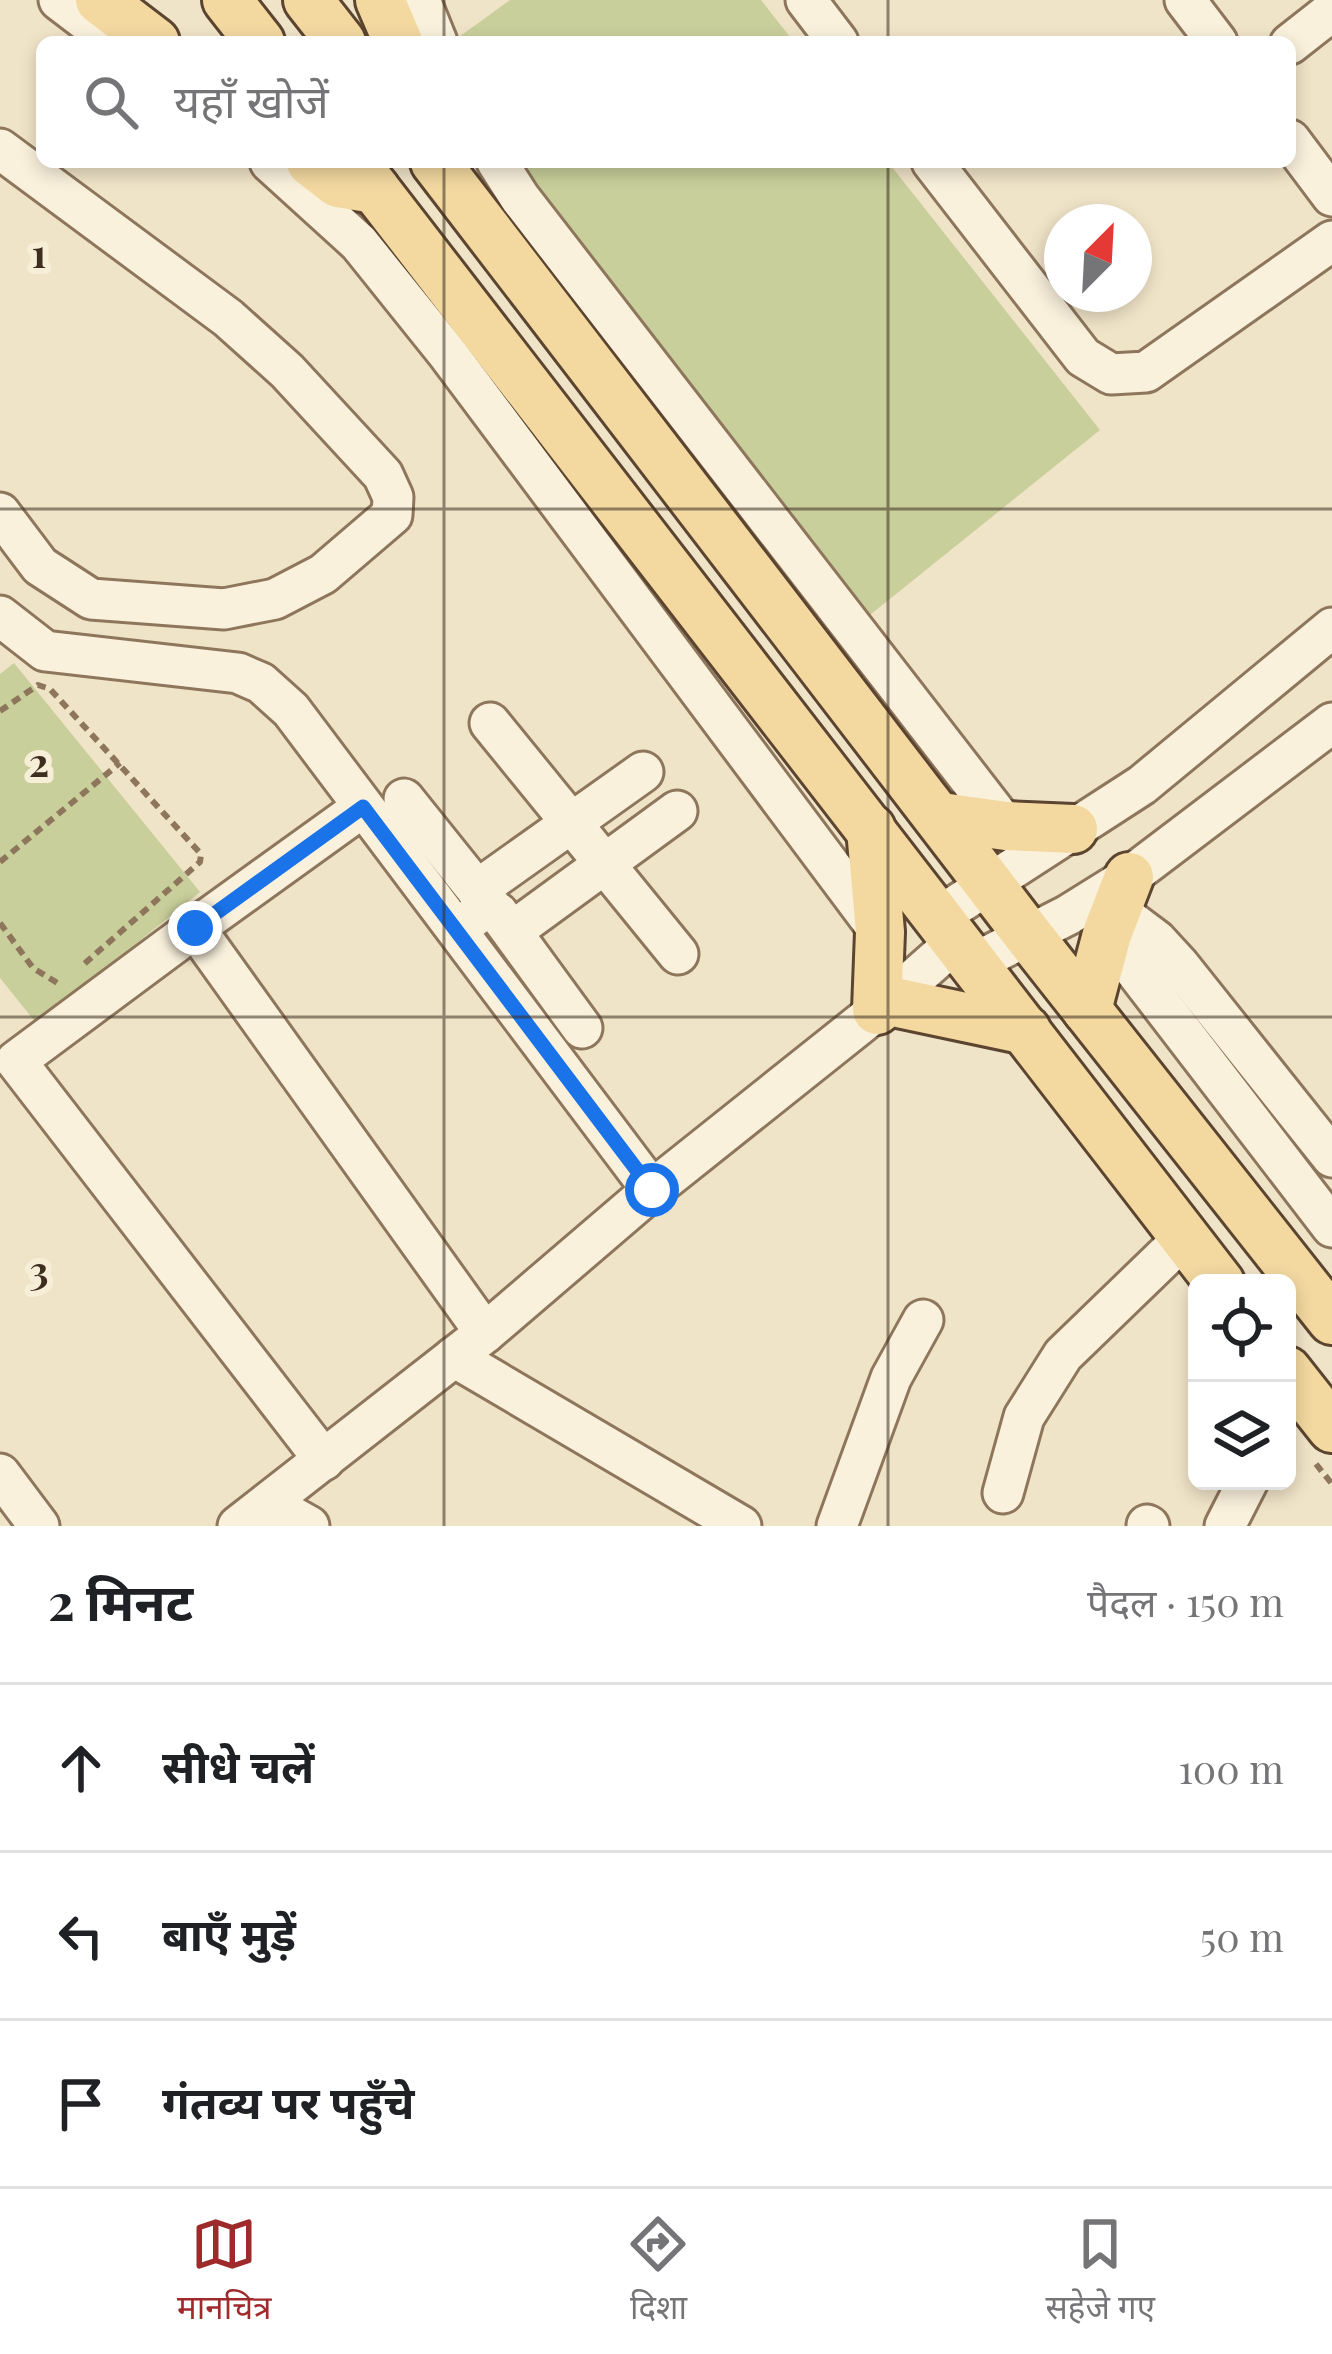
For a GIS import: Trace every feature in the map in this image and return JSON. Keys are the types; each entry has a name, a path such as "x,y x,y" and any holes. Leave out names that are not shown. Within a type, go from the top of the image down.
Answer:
{"main road":[{"path":"100,0 147,36"},
{"path":"227,0 255,36"},
{"path":"308,0 336,36"},
{"path":"380,0 395,36"},
{"path":"319,168 338,183 364,176 1213,1274"},
{"path":"447,172 1028,935 1332,1320"},
{"path":"941,818 1073,829"},
{"path":"871,829 883,1005 1026,1030"},
{"path":"1087,1010 1118,907"},
{"path":"1296,1393 1332,1428"}],"street":[{"path":"59,0 106,36"},
{"path":"420,0 435,36"},
{"path":"806,0 833,36"},
{"path":"1185,0 1212,36"},
{"path":"1296,39 1332,11"},
{"path":"1296,148 1332,196"},
{"path":"0,149 228,318 287,370 383,475 393,497 392,515 323,574 275,599 224,609 91,599 40,566 7,536"},
{"path":"276,168 358,243 448,354 880,932"},
{"path":"501,168 1006,826"},
{"path":"937,168 1083,357 1111,374 1146,372 1332,241"},
{"path":"0,616 45,651 238,673 261,683 291,710 652,1190"},
{"path":"253,1515 469,1345 652,1190 883,1005 956,940 992,884 1142,785 1332,628"},
{"path":"490,723 679,954"},
{"path":"956,940 1028,935 1118,907 1332,723"},
{"path":"493,908 572,820 643,772"},
{"path":"404,799 582,1028"},
{"path":"324,1460 8,1051 195,928 363,807"},
{"path":"458,929 493,908 607,863 677,812"},
{"path":"1118,907 1180,965 1329,1154 1294,1176"},
{"path":"1118,907 1332,1227"},
{"path":"195,928 469,1345 741,1526"},
{"path":"1003,1492 1024,1417 1063,1355 1185,1237"},
{"path":"837,1526 891,1378 923,1320"},
{"path":"0,1474 39,1526"},
{"path":"1225,1526 1243,1490"},
{"path":"253,1515 309,1526"}],"path":[{"path":"0,711 38,685 50,688 201,854 200,862 78,969"},
{"path":"0,862 120,763"},
{"path":"0,923 34,968 60,984"}],"green space":[{"path":"510,0 761,0 789,36 460,36"},
{"path":"510,168 893,168 1100,430 865,619"},
{"path":"14,663 200,892 37,1024 0,978 0,674"}],"route":[{"path":"195,928 363,807 652,1190"}]}
